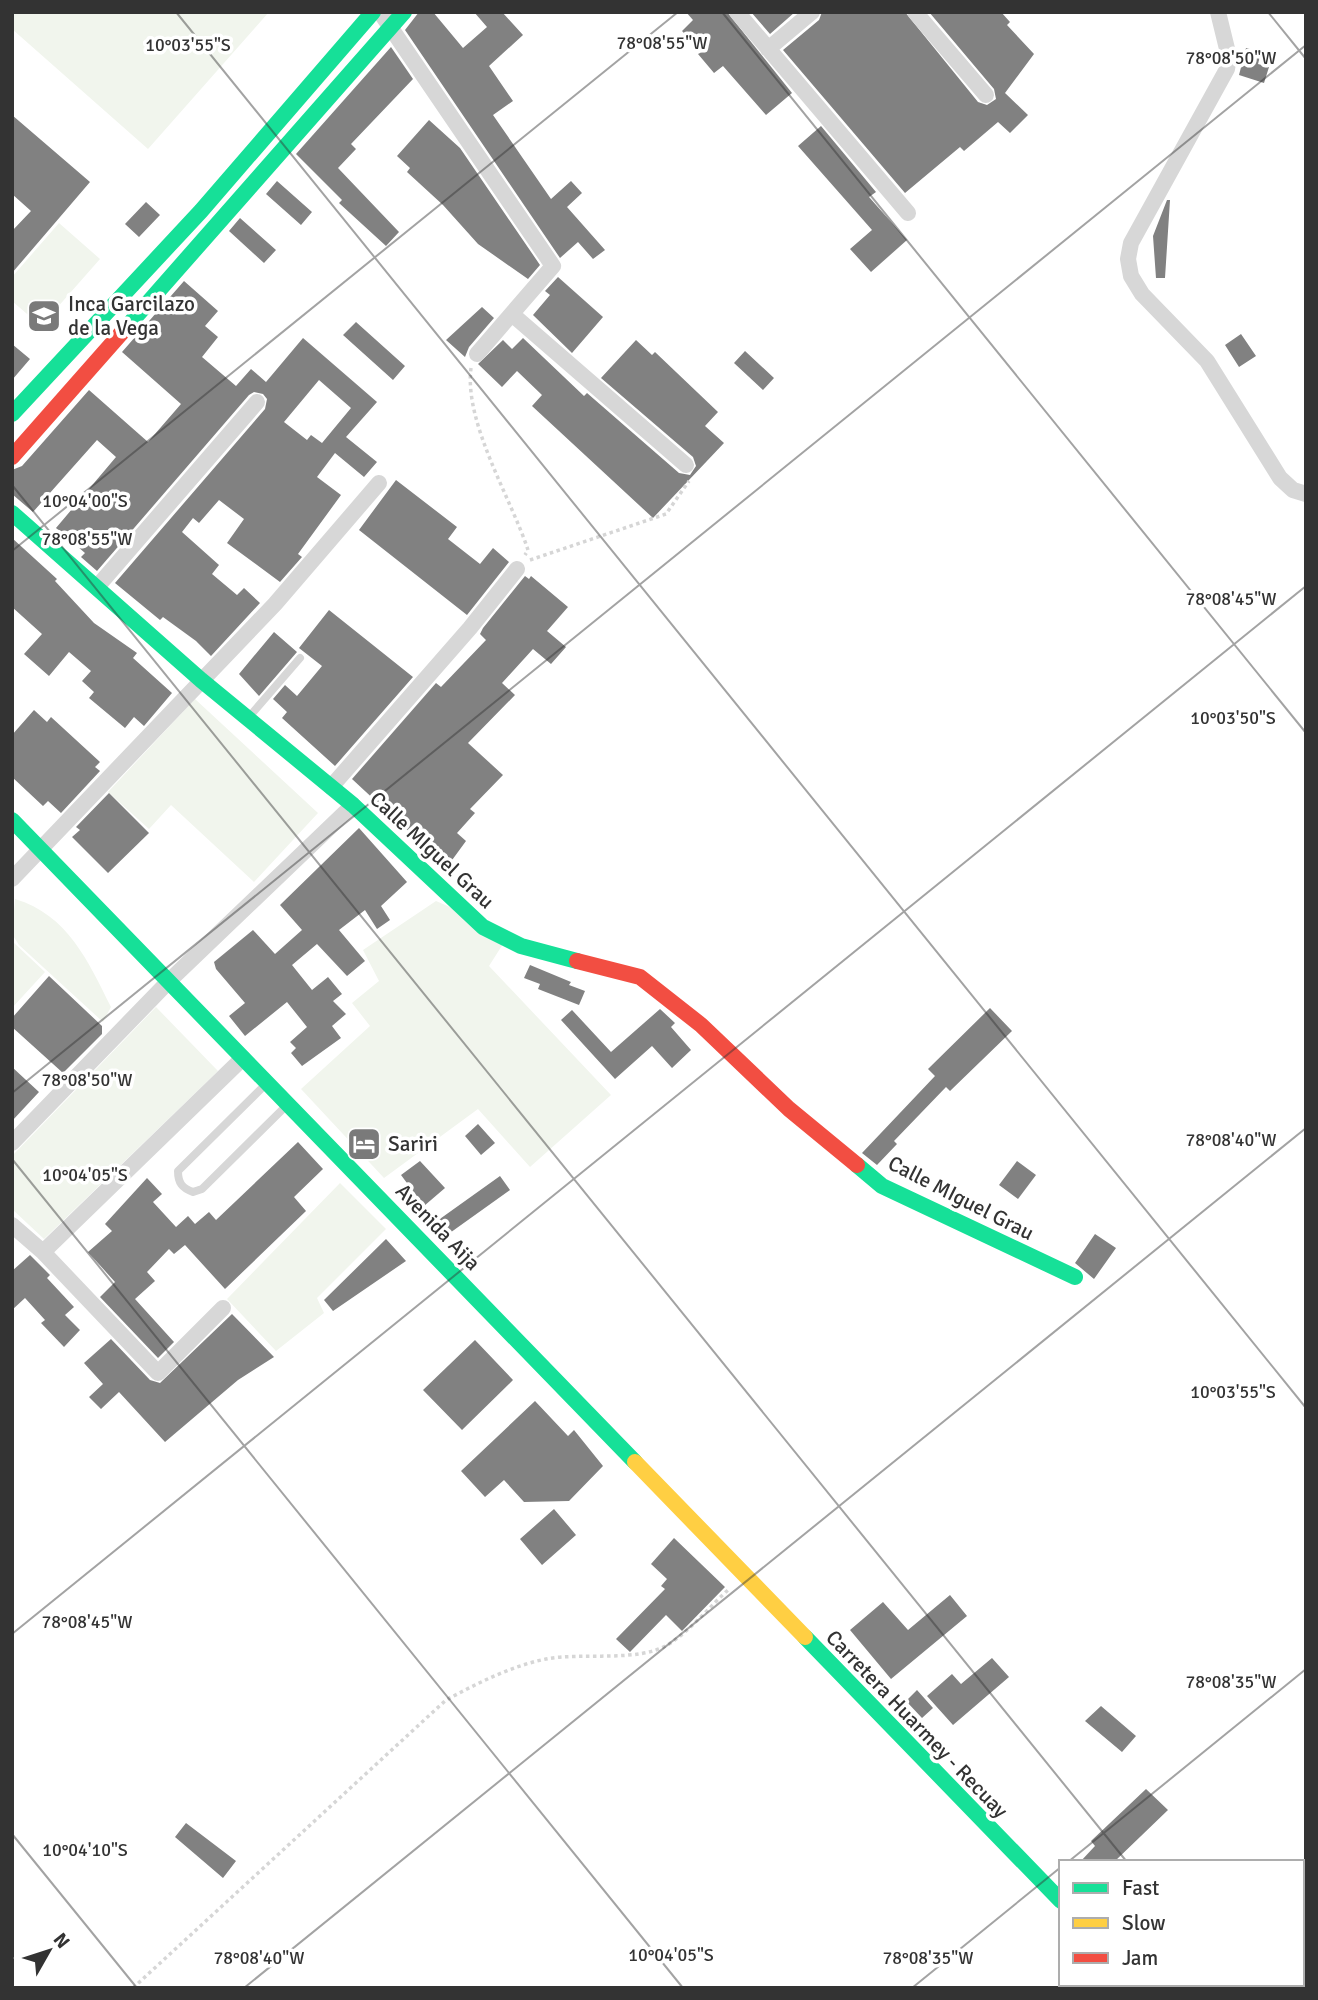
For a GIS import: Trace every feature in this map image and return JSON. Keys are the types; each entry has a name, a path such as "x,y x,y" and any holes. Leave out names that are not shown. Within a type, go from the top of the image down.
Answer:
{"main road":[{"path":"12,414 201,211 373,12"},
{"path":"12,457 404,12"},
{"name":"Calle MIguel Grau","path":"12,513 201,680 353,805 483,927 521,946 640,977 701,1026 789,1109 882,1186 1075,1277"},
{"name":"Avenida Aija","path":"12,820 743,1576"},
{"name":"Carretera Huarmey - Recuay","path":"743,1576 1059,1899"}],"street":[{"path":"380,12 553,266 477,354"},
{"path":"737,12 908,213"},
{"path":"768,49 813,12"},
{"path":"915,12 986,96"},
{"path":"1218,12 1229,57 1227,69 1131,243 1128,258 1131,276 1142,294 1207,361 1280,478 1293,490 1306,494"},
{"path":"513,314 686,465"},
{"path":"96,587 257,402"},
{"path":"12,879 275,604 379,483"},
{"path":"331,787 470,628 517,569"},
{"path":"12,1143 169,981 353,805"},
{"path":"43,1252 243,1058"},
{"path":"12,1225 43,1252 158,1373 223,1308"}],"lane":[{"path":"248,718 299,658"},
{"path":"267,1082 178,1171 178,1181 184,1189 193,1192 202,1189 288,1104"}],"path":[{"path":"477,354 471,369 470,387 478,419 501,491 519,524 528,550 517,569"},
{"path":"517,569 547,552 642,525 666,514 694,476 686,465"},
{"path":"133,1988 446,1700 488,1678 544,1659 586,1654 629,1655 668,1645 743,1576"}],"shaded area":[{"path":"12,12 269,12 148,149 12,29"},
{"path":"59,223 100,259 41,326 12,301 12,277"},
{"path":"195,699 318,813 254,882 171,805 149,829 108,792"},
{"path":"15,899 49,916 74,942 111,1007 103,1022 19,945 12,934"},
{"path":"436,901 459,911 503,944 489,966 611,1095 530,1167 478,1109 384,1178 301,1089 370,1026 352,1003 379,981 363,950"},
{"path":"12,941 45,972 12,1008"},
{"path":"156,1007 218,1071 44,1239 12,1209 12,1156"},
{"path":"340,1183 386,1229 317,1298 324,1313 276,1351 227,1299"}],"building":[{"path":"419,12 433,12 463,48 487,27 474,12 502,12 523,35 489,66 513,101 493,115 551,199 571,181 582,193 567,207 605,250 593,259 578,242 560,258 405,30"},
{"path":"686,12 727,12 792,93 766,115 723,66 714,73 698,54 702,52 682,31 693,20"},
{"path":"751,12 795,12 770,34"},
{"path":"822,12 905,12 978,102 987,105 996,99 994,89 929,12 1001,12 1010,22 1007,25 1034,54 1005,93 1028,115 1010,133 998,122 964,151 960,147 905,193 783,50 819,20"},
{"path":"391,47 413,79 351,144 356,149 338,168 399,232 386,246 339,203 342,200 296,154"},
{"path":"1246,48 1261,52 1258,64 1269,67 1264,83 1239,75"},
{"path":"12,115 90,182 12,273 12,231 31,211 12,194"},
{"path":"429,120 460,148 540,265 528,279 478,244 443,205 407,172 410,168 397,156"},
{"path":"821,126 876,192 869,197 907,240 871,272 850,249 872,230 798,146"},
{"path":"277,181 312,212 301,225 266,194"},
{"path":"1167,200 1170,200 1165,278 1156,278 1153,236"},
{"path":"146,202 160,215 139,237 125,224"},
{"path":"240,218 276,250 264,263 229,231"},
{"path":"558,277 603,317 572,353 533,315 550,295 545,291"},
{"path":"184,281 218,311 205,326 218,337 202,357 236,386 251,369 266,382 303,338 377,402 346,437 377,462 364,477 335,453 317,477 341,495 298,554 302,557 280,582 227,543 244,519 219,500 199,523 193,518 182,532 219,565 212,574 237,595 244,588 260,603 211,656 196,641 163,617 160,620 115,583 265,409 267,399 263,394 254,392 249,395 97,571 81,557 85,553 56,528 116,457 97,440 33,512 12,494 12,470 22,466 89,390 148,442 181,404 122,352","holes":["319,380 351,408 322,443 311,435 307,440 284,422"]},
{"path":"482,307 494,318 469,347 465,357 446,340"},
{"path":"356,322 405,366 393,380 343,335"},
{"path":"1241,334 1256,356 1239,367 1225,345"},
{"path":"523,338 584,396 587,393 679,473 690,475 696,466 693,457 601,378 636,340 652,355 655,352 718,412 705,426 724,443 653,518 532,406 542,395 517,371 502,387 478,364 503,340 512,349"},
{"path":"12,344 30,359 12,380"},
{"path":"745,351 774,378 763,390 734,363"},
{"path":"396,480 457,527 448,539 480,564 493,548 509,562 467,615 359,530"},
{"path":"12,538 57,579 55,581 94,623 137,653 133,658 172,693 144,726 134,717 125,728 89,698 94,692 82,681 91,671 69,652 49,676 24,654 42,634 12,607"},
{"path":"525,576 529,579 531,576 568,607 547,631 566,647 551,664 533,649 502,683 515,695 468,743 503,775 470,809 475,813 457,833 466,841 447,867 352,779 436,683 441,687 486,640 480,634 483,628"},
{"path":"329,610 413,677 335,766 282,718 287,712 273,699 285,685 297,696 322,666 299,648"},
{"path":"274,632 297,652 259,696 239,674"},
{"path":"34,710 47,722 51,717 100,762 95,767 100,771 61,813 48,801 43,806 12,777 12,735"},
{"path":"109,793 149,833 108,873 72,837 80,830 76,827"},
{"path":"359,828 407,882 381,906 390,920 377,929 365,910 339,930 365,961 347,976 317,944 292,965 312,990 328,977 342,994 333,1001 346,1014 332,1026 341,1038 302,1066 291,1053 296,1048 290,1042 307,1027 287,1002 245,1036 229,1016 245,1003 216,969 214,962 253,930 275,954 302,930 280,905"},
{"path":"530,965 571,982 569,985 585,991 579,1005 538,989 540,984 524,978"},
{"path":"49,976 102,1026 102,1034 63,1073 12,1027 12,1018"},
{"path":"990,1008 1012,1031 950,1091 946,1087 894,1141 897,1144 877,1165 862,1153 935,1076 928,1069"},
{"path":"660,1009 675,1023 671,1027 691,1050 672,1068 652,1046 615,1079 561,1020 572,1010 611,1052"},
{"path":"12,1067 39,1092 12,1121"},
{"path":"478,1124 495,1143 481,1155 465,1136"},
{"path":"298,1142 323,1169 294,1197 306,1211 225,1289 185,1245 174,1254 169,1249 147,1272 155,1281 135,1299 174,1342 158,1358 100,1297 115,1282 88,1252 112,1231 105,1224 147,1178 162,1194 153,1202 176,1227 188,1216 195,1224 209,1212 216,1220"},
{"path":"420,1161 445,1188 424,1206 401,1175"},
{"path":"1017,1161 1036,1175 1018,1199 999,1185"},
{"path":"500,1176 510,1190 440,1240 430,1226"},
{"path":"1095,1234 1116,1248 1094,1279 1075,1263"},
{"path":"386,1239 406,1261 333,1311 324,1300"},
{"path":"30,1255 50,1275 47,1278 74,1307 65,1315 80,1330 64,1347 41,1323 45,1320 25,1298 12,1310 12,1271"},
{"path":"232,1314 274,1357 238,1380 165,1442 119,1392 101,1409 89,1397 103,1384 84,1363 111,1339 150,1380 160,1383"},
{"path":"475,1340 513,1380 462,1430 423,1390"},
{"path":"535,1401 568,1436 574,1430 603,1466 569,1501 524,1502 504,1480 485,1497 461,1471"},
{"path":"554,1509 576,1535 542,1565 520,1539"},
{"path":"674,1538 725,1587 682,1631 666,1615 630,1652 616,1639 665,1589 661,1586 667,1579 651,1564"},
{"path":"950,1595 967,1616 891,1679 850,1630 883,1602 908,1630"},
{"path":"992,1658 1009,1677 953,1725 927,1696 952,1674 961,1684"},
{"path":"917,1690 933,1708 922,1718 906,1701"},
{"path":"1101,1706 1136,1736 1122,1752 1085,1721"},
{"path":"1146,1789 1168,1810 1116,1860 1082,1860 1095,1846 1091,1841"},
{"path":"186,1823 236,1861 223,1878 175,1837"}],"traffic: fast":[{"path":"12,414 201,211 373,12"},
{"path":"124,330 404,12"},
{"path":"12,513 201,680 353,805 483,927 521,946 577,961"},
{"path":"12,820 635,1462"},
{"path":"857,1165 882,1186 1075,1277"},
{"path":"805,1637 1059,1899"}],"traffic: slow":[{"path":"635,1462 805,1637"}],"traffic: jam":[{"path":"12,457 124,330"},
{"path":"577,961 640,977 701,1025 789,1109 857,1165"}],"place":[{"name":"Inca Garcilazo de la Vega","path":"44,316"},
{"name":"Sariri","path":"364,1144"}]}
